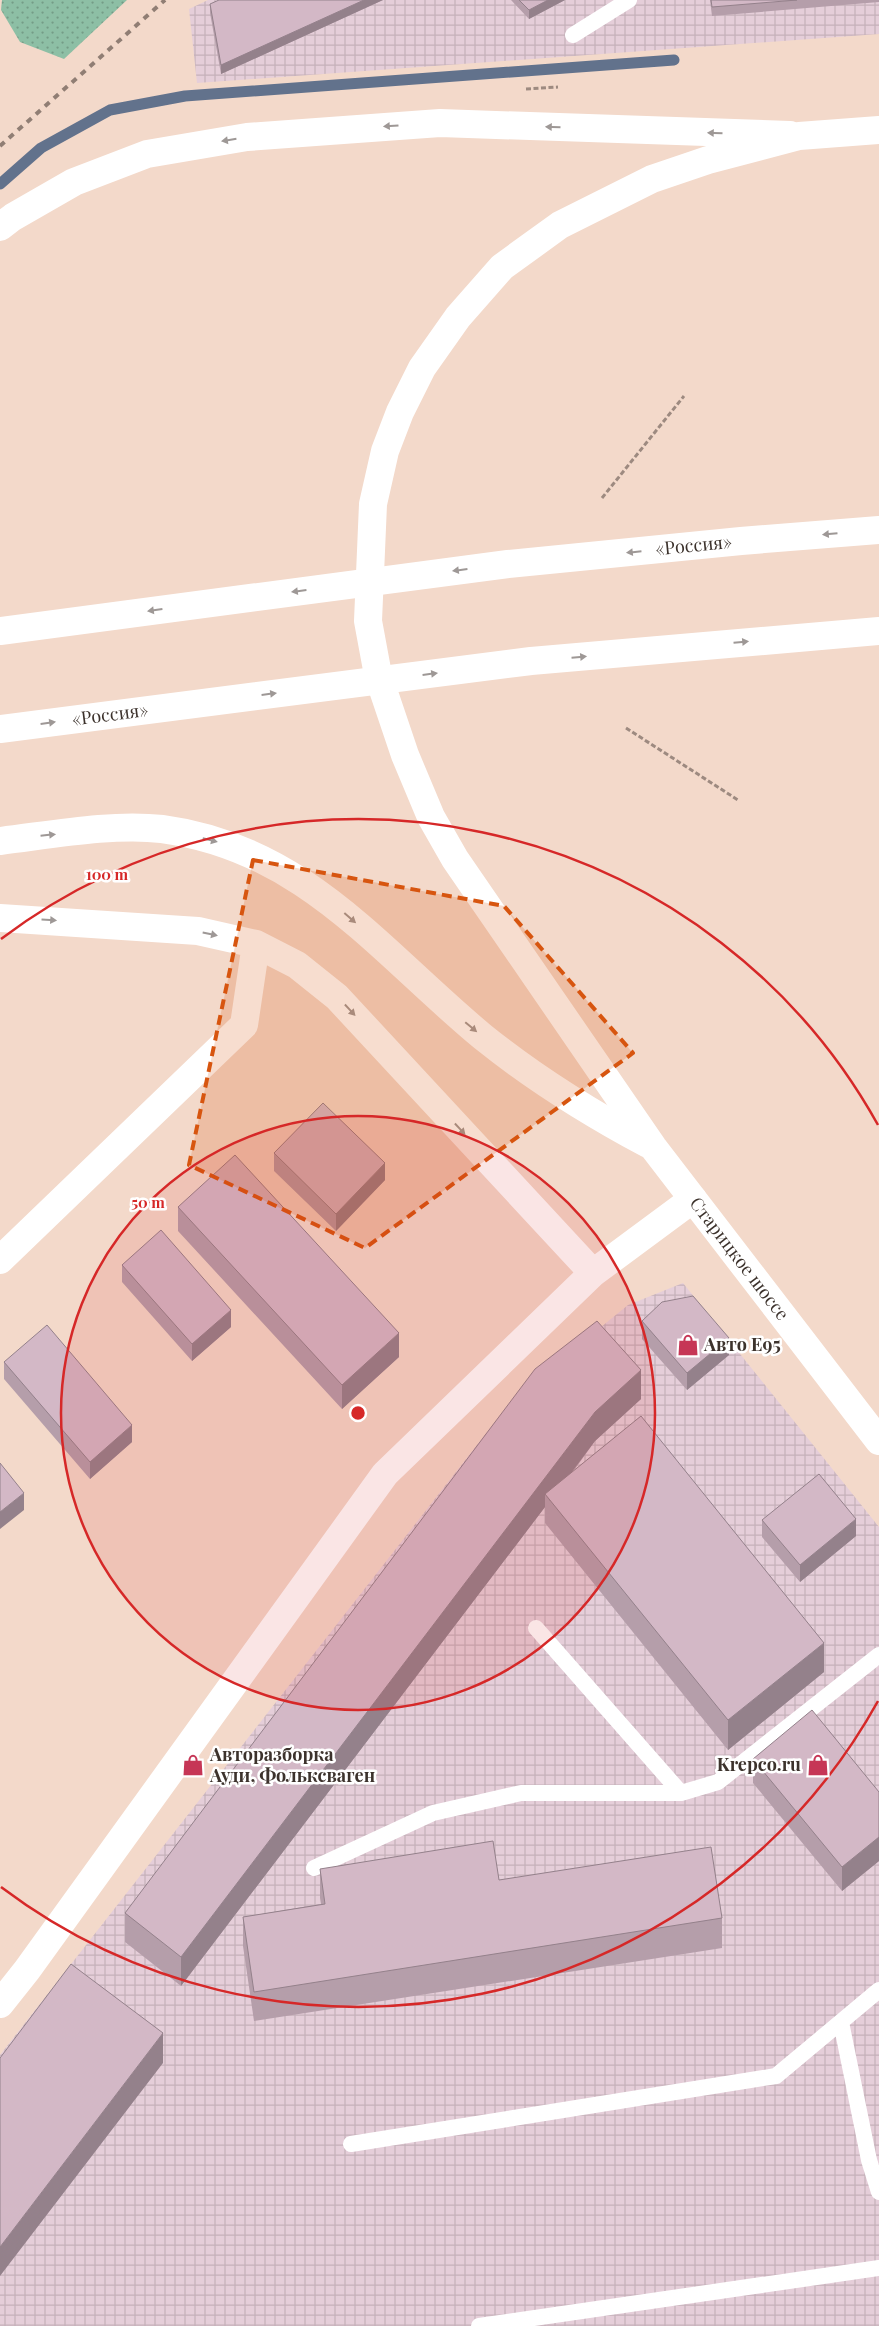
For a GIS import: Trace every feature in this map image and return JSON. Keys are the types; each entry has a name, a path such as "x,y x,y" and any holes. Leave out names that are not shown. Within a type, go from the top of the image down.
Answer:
{"main road":[{"path":"0,227 13,217 74,182 147,154 247,137 440,123 799,136 879,130"},
{"name":"Старицкое шоссе","path":"799,136 708,160 652,179 560,225 502,267 458,317 422,368 400,412 385,451 373,504 368,621 378,675 404,755 431,817 482,900 653,1147 879,1442"},
{"name":"«Россия»","path":"0,631 508,564 741,541 879,530"},
{"name":"«Россия»","path":"0,729 531,661 879,631"},
{"path":"0,840 88,831 161,829 226,844 267,862 334,904 396,958 438,1000 485,1039 592,1113 653,1147"},
{"path":"0,918 198,931 256,944 297,965 337,996 593,1273"},
{"path":"0,1260 244,1025 256,944"},
{"path":"0,2004 27,1970 386,1474 593,1273 693,1199"}],"lane":[{"path":"573,35 629,0"},
{"path":"536,1628 681,1793"},
{"path":"314,1868 433,1813 521,1794 681,1793 718,1782 879,1655"},
{"path":"351,2144 776,2076 879,1990"},
{"path":"841,2022 869,2160 879,2192"},
{"path":"479,2326 879,2268"}],"path":[{"path":"602,498 684,396"},
{"path":"626,728 738,800"}],"highlighted area":[{"path":"253,860 504,906 633,1053 365,1248 189,1165"}],"shaded area":[{"path":"208,0 879,0 879,34 197,83 189,9"},
{"path":"683,1283 879,1527 879,2326 0,2326 0,2055 513,1399 628,1305"}],"green space":[{"path":"2,0 127,0 64,59 20,42 1,10"}],"building":[{"path":"219,0 364,0 221,65 210,4"},
{"path":"519,0 548,0 529,10"},
{"path":"711,0 797,0 712,7"},
{"path":"323,1103 385,1163 336,1214 274,1153"},
{"path":"235,1155 399,1333 342,1385 178,1207"},
{"path":"161,1230 231,1310 192,1344 122,1265"},
{"path":"693,1296 729,1338 687,1373 642,1321 662,1302"},
{"path":"597,1321 641,1370 595,1412 181,1957 125,1913 535,1369"},
{"path":"47,1325 132,1425 90,1462 4,1362"},
{"path":"641,1416 824,1643 728,1720 545,1494"},
{"path":"0,1463 24,1493 0,1512"},
{"path":"819,1474 856,1519 800,1565 762,1520"},
{"path":"812,1710 879,1792 879,1837 842,1867 753,1759"},
{"path":"493,1841 499,1880 711,1847 722,1918 254,1992 243,1917 325,1904 320,1869"},
{"path":"71,1964 163,2033 0,2247 0,2058"}],"waterway":[{"path":"0,184 41,148 110,110 185,96 674,60"}],"railway":[{"path":"0,146 165,0"}],"place":[{"name":"Авто E95","path":"688,1345"},
{"name":"Авторазборка Ауди, Фольксваген","path":"193,1765"},
{"name":"Krepco.ru","path":"818,1765"}]}
